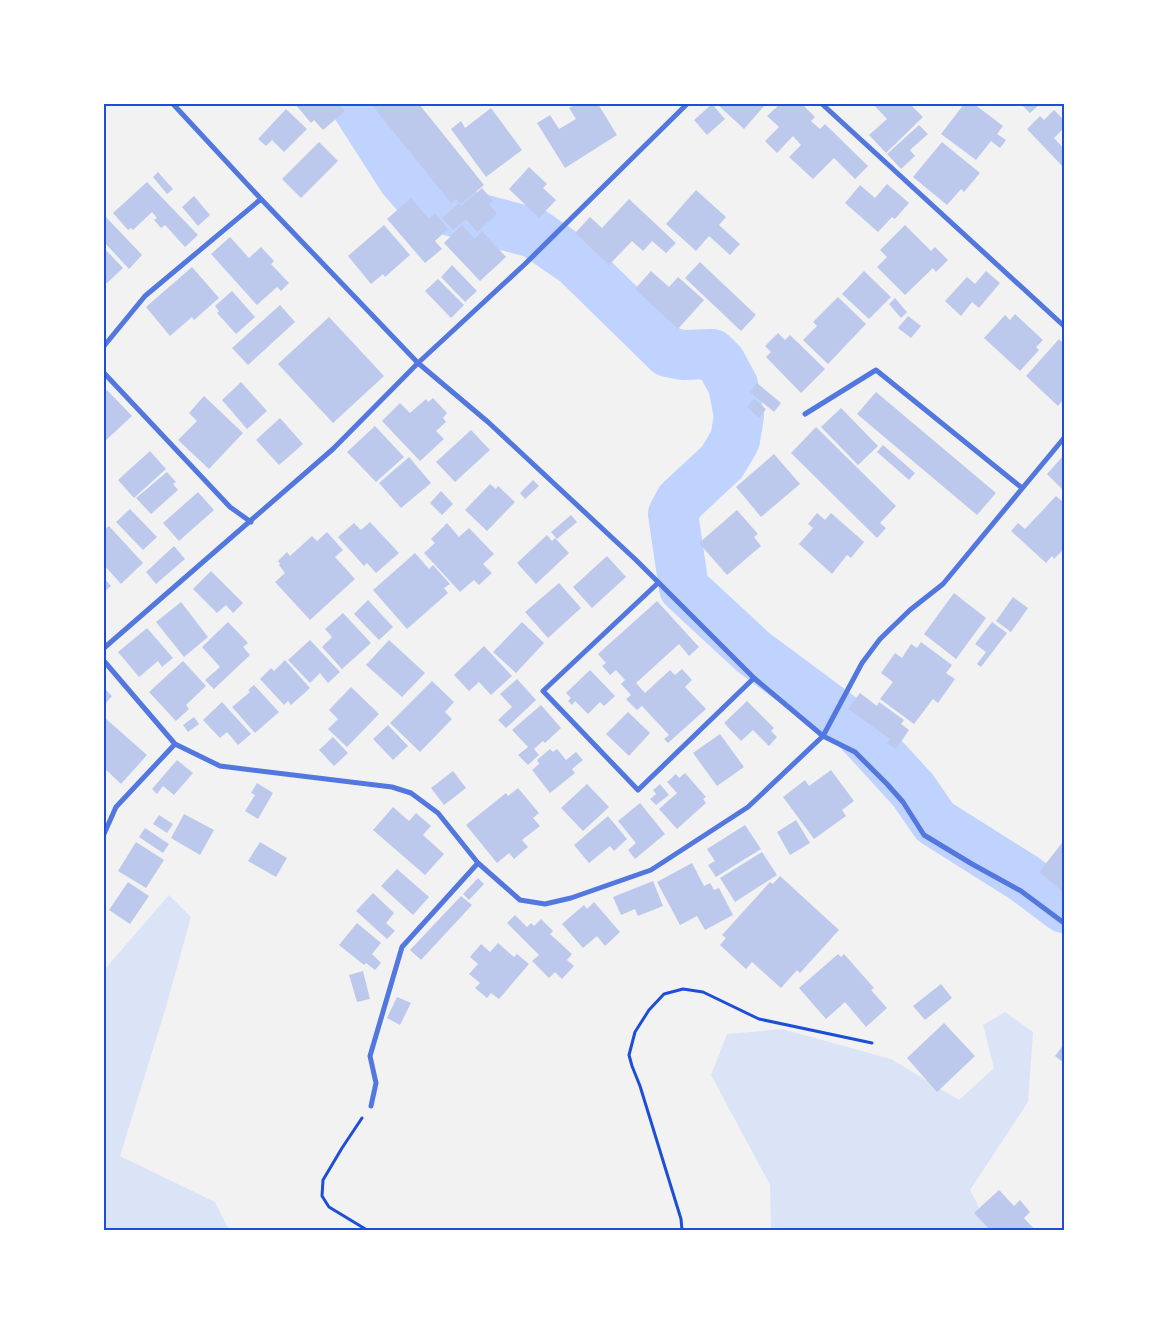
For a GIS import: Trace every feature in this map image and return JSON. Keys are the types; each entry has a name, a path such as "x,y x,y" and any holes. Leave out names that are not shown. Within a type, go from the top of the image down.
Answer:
{"street":[{"path":"173,104 418,363 488,422 636,560 754,678 824,735 855,752 903,802 924,835 1022,891 1064,923"},
{"path":"104,648 333,449 418,363 525,264 687,104"},
{"path":"822,104 1064,326"},
{"path":"104,346 145,296 261,199"},
{"path":"805,414 876,370 1022,488"},
{"path":"105,377 230,507 250,522"},
{"path":"104,661 175,744 220,766 392,787 411,793 438,814 478,862 520,900 545,904 571,898 651,870 748,807 824,735 862,663 880,639 910,610 943,584 1064,438"},
{"path":"658,583 543,691 638,790 754,678"},
{"path":"104,834 116,807 175,744"},
{"path":"371,1106 376,1083 370,1056 402,947 478,862"}],"path":[{"path":"682,1230 682,1219 630,1055 636,1032 649,1010 664,994 683,989 703,992 759,1019 872,1043"},
{"path":"367,1230 329,1207 322,1196 323,1180 371,1106"}],"shaded area":[{"path":"169,895 191,917 166,1007 120,1156 215,1202 229,1230 104,1230 104,970"},
{"path":"1005,1012 1033,1032 1028,1102 970,1190 991,1230 771,1230 770,1185 711,1075 727,1034 782,1029 891,1059 959,1100 994,1068 983,1025"}],"building":[{"path":"295,104 339,104 345,111 323,130 314,120 311,123"},
{"path":"371,104 419,104 484,185 461,204 456,199 451,203"},
{"path":"576,104 598,104 617,135 565,168 537,123 550,115 559,129 576,119 569,108"},
{"path":"712,104 725,119 707,135 694,120"},
{"path":"719,104 766,104 744,129"},
{"path":"780,104 802,104 815,117 811,121 820,129 825,124 868,166 855,179 834,158 813,179 789,157 801,145 793,136 777,153 765,141 779,127 767,116"},
{"path":"873,104 910,104 923,117 886,153 869,135 887,119"},
{"path":"964,104 974,104 1003,126 997,134 1006,140 1000,148 991,141 976,160 941,134"},
{"path":"1021,104 1040,104 1030,113"},
{"path":"491,108 522,150 486,177 451,129 461,121 465,128"},
{"path":"286,109 307,129 284,152 272,140 266,146 258,139"},
{"path":"1054,110 1064,120 1064,128 1054,138 1064,149 1064,168 1027,129 1040,116 1044,120"},
{"path":"919,125 928,134 910,150 915,156 901,169 887,154"},
{"path":"319,142 338,161 301,198 282,179"},
{"path":"942,142 980,173 964,192 961,189 947,205 913,177"},
{"path":"529,167 547,184 543,188 556,200 539,218 509,189"},
{"path":"158,172 173,189 167,194 153,177"},
{"path":"147,182 198,235 185,247 165,225 161,228 154,220 157,218 152,212 133,230 131,228 128,230 113,213"},
{"path":"887,184 909,203 895,219 892,217 878,232 845,203 860,185 875,198"},
{"path":"482,188 493,201 489,204 497,214 477,232 466,219 453,230 442,218 459,203 461,206"},
{"path":"696,190 726,217 719,225 740,244 730,255 709,236 696,251 666,224"},
{"path":"194,196 210,215 198,226 182,207"},
{"path":"411,198 429,219 435,213 448,229 435,241 442,249 425,263 387,219"},
{"path":"629,199 676,243 666,253 652,241 643,251 632,241 609,265 575,233 590,217 602,228"},
{"path":"104,215 142,255 129,269 104,242"},
{"path":"384,225 410,255 385,277 383,274 371,284 348,256"},
{"path":"462,225 474,239 482,231 506,257 480,281 444,243"},
{"path":"905,225 931,251 935,247 948,260 936,272 933,268 905,295 877,267 887,257 880,250"},
{"path":"230,237 249,258 261,247 274,261 271,264 289,283 281,291 277,287 257,305 211,254"},
{"path":"104,248 123,268 107,283 104,280"},
{"path":"700,262 756,315 741,331 685,278"},
{"path":"452,265 477,291 465,302 441,277"},
{"path":"192,267 219,298 194,320 192,317 170,336 146,307"},
{"path":"651,271 669,287 678,277 704,300 678,329 635,289"},
{"path":"864,271 891,297 869,319 842,294"},
{"path":"986,271 1000,283 979,308 972,302 961,316 945,301 967,277 975,284"},
{"path":"438,279 464,305 451,318 425,291"},
{"path":"232,291 255,317 236,334 217,313 219,311 215,306"},
{"path":"838,297 866,324 828,364 803,340 817,326 813,322"},
{"path":"895,298 907,312 901,318 889,304"},
{"path":"280,305 295,322 248,365 232,348"},
{"path":"1015,314 1043,340 1036,347 1039,350 1020,371 984,338 1005,315 1010,320"},
{"path":"908,316 921,326 911,338 898,328"},
{"path":"329,317 384,376 333,423 278,364"},
{"path":"778,333 785,340 790,335 825,369 801,393 766,357 771,352 765,346"},
{"path":"1059,339 1064,344 1064,399 1058,406 1026,376"},
{"path":"241,382 267,411 247,429 222,400"},
{"path":"757,383 781,403 774,412 750,392"},
{"path":"107,390 132,416 104,442 104,393"},
{"path":"876,392 996,493 977,515 857,414"},
{"path":"204,396 243,433 209,469 178,440 197,421 189,413"},
{"path":"433,398 447,413 443,418 446,422 436,431 444,439 420,461 382,421 400,403 410,413 426,399 428,402"},
{"path":"754,399 766,409 759,418 747,407"},
{"path":"841,408 878,446 858,465 821,427"},
{"path":"280,418 303,444 279,465 256,440"},
{"path":"375,426 404,457 376,482 347,452"},
{"path":"816,427 896,506 880,523 886,528 877,538 791,453"},
{"path":"471,430 490,450 455,482 436,462"},
{"path":"883,445 915,473 909,480 877,452"},
{"path":"150,451 166,469 134,498 118,480"},
{"path":"774,454 800,484 761,517 736,487"},
{"path":"1064,455 1064,491 1047,474"},
{"path":"409,457 431,483 401,508 379,483"},
{"path":"167,472 176,482 173,484 178,490 151,514 136,498"},
{"path":"533,480 539,486 525,499 520,493"},
{"path":"490,484 496,489 498,486 515,502 487,531 465,510"},
{"path":"441,491 453,504 442,515 430,503"},
{"path":"198,492 214,510 179,541 163,523"},
{"path":"1056,496 1064,503 1064,555 1062,551 1054,559 1052,556 1046,563 1011,531 1018,523 1025,529"},
{"path":"130,509 157,537 143,550 116,522"},
{"path":"737,510 758,534 754,537 761,546 727,575 699,543"},
{"path":"817,513 825,520 831,513 864,542 851,558 847,555 832,574 799,544 813,528 808,524"},
{"path":"571,515 577,522 557,539 551,532"},
{"path":"370,522 399,553 376,573 367,563 364,566 338,537 354,523 361,530"},
{"path":"447,523 459,537 469,528 494,554 483,564 492,573 479,585 474,580 460,592 424,553 435,543 431,539"},
{"path":"109,526 143,563 121,584 104,565 104,530"},
{"path":"327,532 343,550 335,557 355,579 310,620 275,582 285,573 278,561 287,552 290,556 312,536 317,541"},
{"path":"547,535 552,541 555,538 569,553 536,584 517,563"},
{"path":"174,546 185,559 156,584 146,572"},
{"path":"415,553 429,569 433,565 450,584 444,588 448,593 407,629 373,590"},
{"path":"607,556 626,577 592,608 573,587"},
{"path":"211,571 243,603 233,613 226,605 217,613 193,589"},
{"path":"104,578 111,586 104,592"},
{"path":"559,583 581,608 548,638 525,612"},
{"path":"954,593 986,618 956,659 924,634"},
{"path":"1013,597 1028,608 1011,632 996,621"},
{"path":"368,600 393,627 379,640 354,614"},
{"path":"657,601 699,647 689,656 679,644 636,683 645,693 670,670 675,675 682,669 692,680 685,687 706,709 668,743 664,739 669,735 642,706 637,710 626,699 631,695 621,684 625,680 616,670 610,675 602,666 606,663 598,654"},
{"path":"181,602 208,637 184,657 156,622"},
{"path":"343,613 371,643 342,669 322,647 332,637 325,629"},
{"path":"228,622 248,643 243,647 250,655 214,689 205,680 220,667 202,647"},
{"path":"522,622 544,643 516,673 493,652"},
{"path":"992,622 1007,633 981,667 977,664 986,652 975,644"},
{"path":"147,628 173,658 162,667 158,661 139,677 118,652"},
{"path":"310,640 340,672 328,683 320,673 310,683 288,660"},
{"path":"389,640 425,673 402,697 366,665"},
{"path":"921,642 952,665 946,673 955,679 938,703 933,699 914,724 880,699 893,682 881,673 895,653 902,658 911,644 917,648"},
{"path":"484,646 512,676 491,695 479,682 469,691 454,675"},
{"path":"285,660 310,688 291,705 288,701 284,705 260,679 271,668 274,671"},
{"path":"183,661 206,686 186,705 189,709 176,721 149,692"},
{"path":"590,670 615,696 604,706 600,702 588,714 575,701 572,705 568,701 571,698 566,693"},
{"path":"517,679 536,700 506,728 498,720 512,707 500,694"},
{"path":"432,681 454,702 445,712 452,719 420,752 390,723"},
{"path":"254,685 279,712 255,733 232,707 250,692 248,690"},
{"path":"351,687 379,714 347,747 328,729 338,719 329,710"},
{"path":"104,688 112,696 104,705"},
{"path":"860,693 877,706 879,702 904,720 901,724 909,730 896,749 887,743 890,739 848,709"},
{"path":"747,701 774,728 771,731 777,737 769,746 753,730 741,741 724,723"},
{"path":"222,702 251,734 238,745 227,732 220,738 203,720"},
{"path":"541,705 561,728 545,743 543,741 534,749 539,755 528,765 518,755 528,747 512,730"},
{"path":"628,712 650,733 629,756 606,734"},
{"path":"194,717 199,724 188,732 183,725"},
{"path":"105,718 147,755 121,784 104,768"},
{"path":"388,725 408,746 393,760 373,739"},
{"path":"720,734 744,767 717,786 693,753"},
{"path":"333,737 348,753 334,766 319,750"},
{"path":"550,749 553,752 557,749 566,760 576,752 583,760 572,769 575,773 550,793 532,770 539,764 537,760"},
{"path":"177,760 193,773 174,795 163,786 157,794 152,789"},
{"path":"831,770 854,801 842,810 846,816 814,839 783,797 805,780 809,786"},
{"path":"453,771 466,788 444,805 431,788"},
{"path":"685,773 706,797 703,799 706,803 677,829 659,809 677,793 667,782 676,774 679,778"},
{"path":"257,783 273,793 258,819 245,811 255,795 251,793"},
{"path":"587,784 609,807 583,831 561,808"},
{"path":"660,784 669,795 656,805 650,799 656,794 653,790"},
{"path":"518,788 539,813 533,818 540,826 522,840 528,847 514,859 509,853 497,863 466,825 506,793 508,796"},
{"path":"640,803 665,834 635,859 628,850 636,843 618,821"},
{"path":"393,807 409,821 416,813 431,826 423,835 444,854 425,875 373,830"},
{"path":"184,814 214,830 200,855 171,838"},
{"path":"159,815 173,824 167,833 153,824"},
{"path":"608,816 627,839 614,851 610,846 589,863 574,845"},
{"path":"796,820 810,843 790,855 777,832"},
{"path":"745,825 761,849 716,877 708,865 715,861 707,849"},
{"path":"145,828 169,844 163,853 139,837"},
{"path":"136,842 164,860 146,888 118,871"},
{"path":"260,842 287,858 276,877 248,861"},
{"path":"1062,843 1064,845 1064,893 1039,872"},
{"path":"762,852 777,875 735,902 720,878"},
{"path":"692,863 704,886 710,883 714,890 719,888 733,915 705,930 697,916 680,925 657,882"},
{"path":"397,869 429,897 413,915 381,886"},
{"path":"780,876 839,930 800,973 797,970 781,988 752,962 746,969 720,945 726,938 722,935 770,882 773,884"},
{"path":"478,878 484,884 469,900 463,894"},
{"path":"653,881 663,906 638,916 635,909 621,915 613,897"},
{"path":"128,882 149,896 130,924 109,910"},
{"path":"373,893 394,913 386,923 395,931 387,939 356,911"},
{"path":"461,896 472,905 421,960 410,950"},
{"path":"594,902 620,932 605,946 597,936 583,948 562,924 584,905 587,909"},
{"path":"515,915 527,927 531,923 534,926 541,919 553,931 550,934 572,954 567,960 574,966 562,979 555,972 549,978 532,961 539,955 507,923"},
{"path":"357,923 381,943 372,954 381,963 375,970 366,963 364,965 339,945"},
{"path":"498,943 514,957 517,954 529,964 499,999 491,993 487,998 475,988 480,983 469,974 478,964 470,957 481,944 490,952"},
{"path":"838,954 841,957 844,954 874,988 871,990 887,1008 866,1027 845,1002 826,1019 799,988"},
{"path":"363,971 370,999 357,1002 349,975"},
{"path":"941,984 952,998 925,1020 913,1006"},
{"path":"397,997 411,1003 400,1025 387,1018"},
{"path":"944,1023 975,1056 937,1092 907,1058"},
{"path":"1064,1044 1064,1063 1055,1056"},
{"path":"999,1190 1014,1206 1020,1200 1030,1212 1024,1218 1035,1230 990,1230 974,1213"}],"waterway":[{"path":"355,104 403,179 416,194 440,208 534,233 576,262 668,352 683,355 712,354 721,363 733,385 739,416 735,440 722,462 680,501 673,514 684,588 753,652 858,730 913,790 935,822 1024,878 1064,908"}]}
